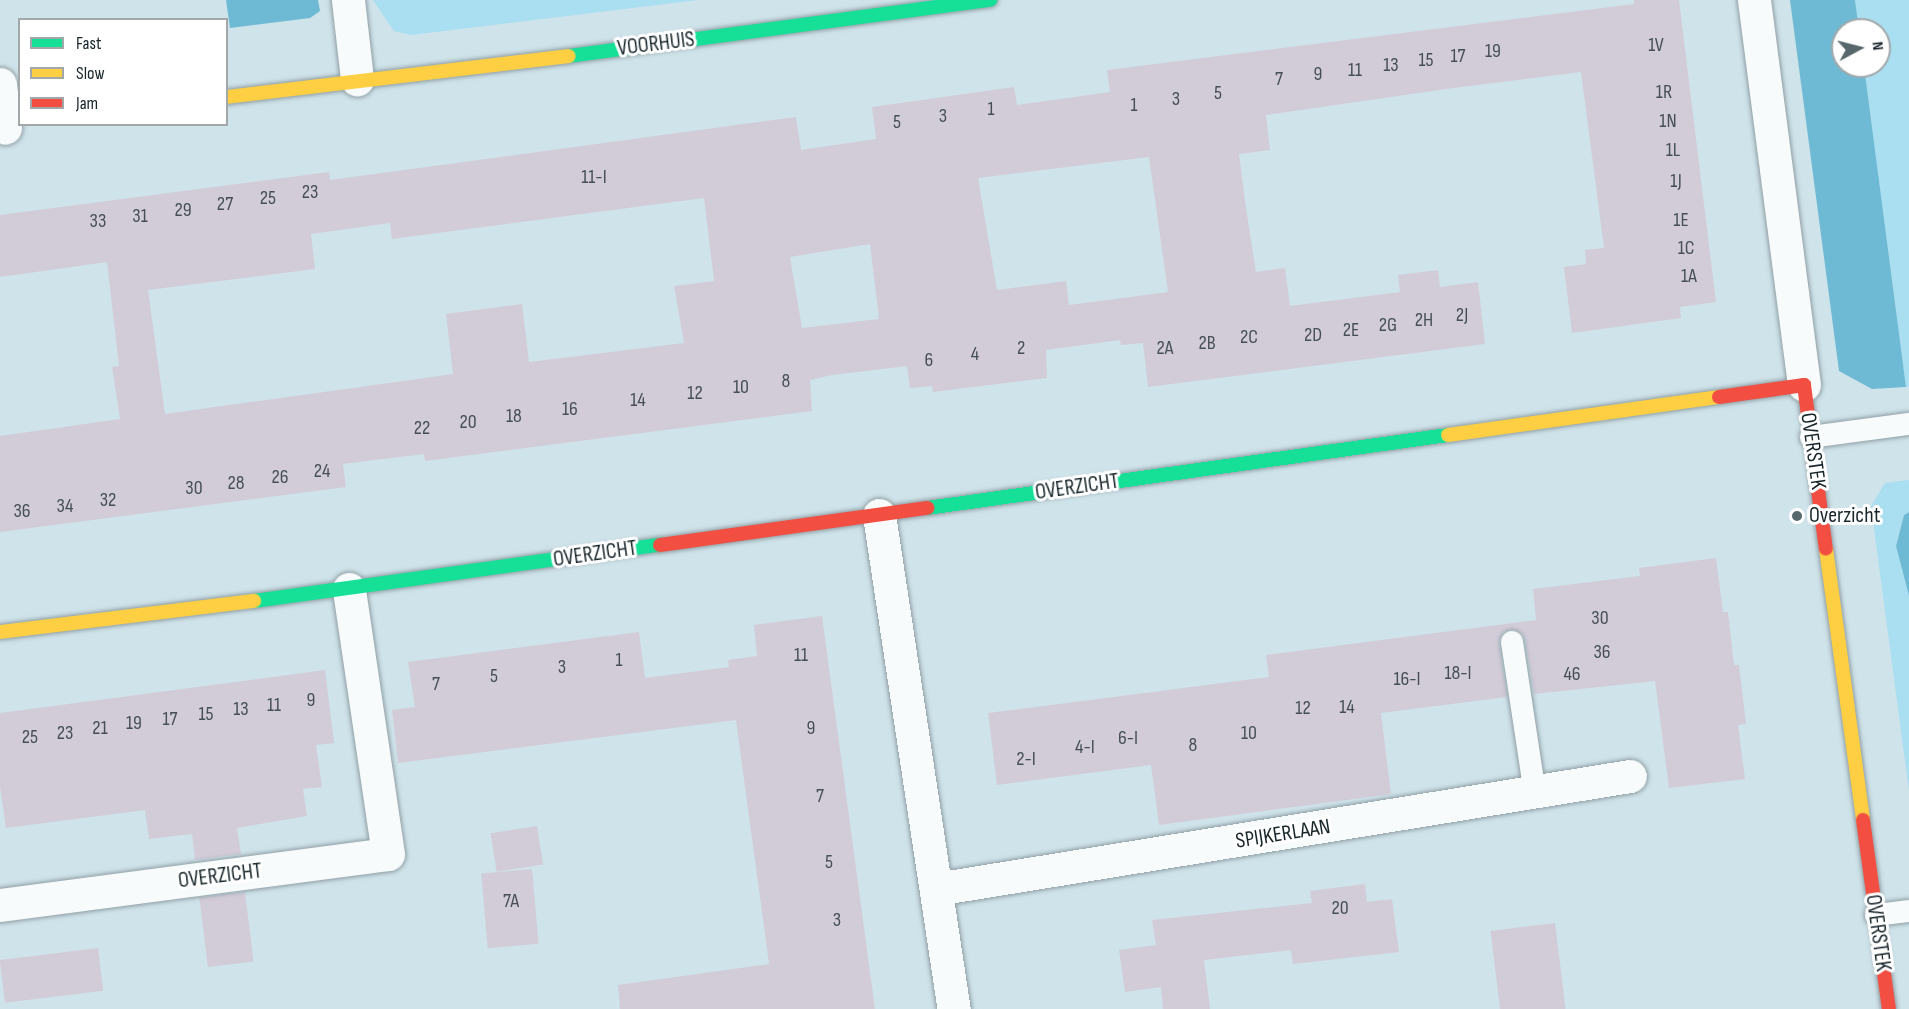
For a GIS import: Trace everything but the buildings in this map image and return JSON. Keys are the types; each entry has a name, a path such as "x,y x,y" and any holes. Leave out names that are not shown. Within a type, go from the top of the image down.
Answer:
{"street":[{"path":"348,0 357,79"},
{"name":"VOORHUIS","path":"228,97 357,79 814,26 954,2 990,0"},
{"name":"OVERSTEK","path":"1754,0 1889,1009"},
{"path":"0,84 12,127"},
{"name":"OVERZICHT","path":"0,632 349,589 1804,385"},
{"path":"879,514 954,1009"},
{"name":"OVERZICHT","path":"0,905 388,854 349,589"},
{"name":"SPIJKERLAAN","path":"936,889 1535,794 1630,776"}],"lane":[{"path":"1811,437 1909,424"},
{"path":"1512,642 1535,794"},
{"path":"1876,915 1909,911"}],"shaded area":[{"path":"226,0 318,0 320,11 310,18 230,28"},
{"path":"373,0 698,0 411,35 394,31"},
{"path":"1790,0 1855,0 1857,18 1831,18 1831,78 1866,78 1906,387 1872,389 1839,371"},
{"path":"1855,0 1909,0 1909,387 1906,387 1866,78 1891,78 1891,18 1857,18"},
{"path":"1909,480 1909,512 1904,515 1896,546 1909,596 1909,791 1871,506 1885,483"},
{"path":"1909,512 1909,596 1896,546 1904,515"}],"traffic: fast":[{"path":"569,56 990,0"},
{"path":"927,508 1448,435"},
{"path":"254,601 660,545"}],"traffic: slow":[{"path":"228,97 569,56"},
{"path":"1448,435 1719,397"},
{"path":"1826,549 1863,820"},
{"path":"0,632 254,601"}],"traffic: jam":[{"path":"1719,397 1804,385 1826,549"},
{"path":"660,545 927,508"},
{"path":"1863,820 1889,1009"}],"place":[{"name":"Overzicht","path":"1797,516"}]}
